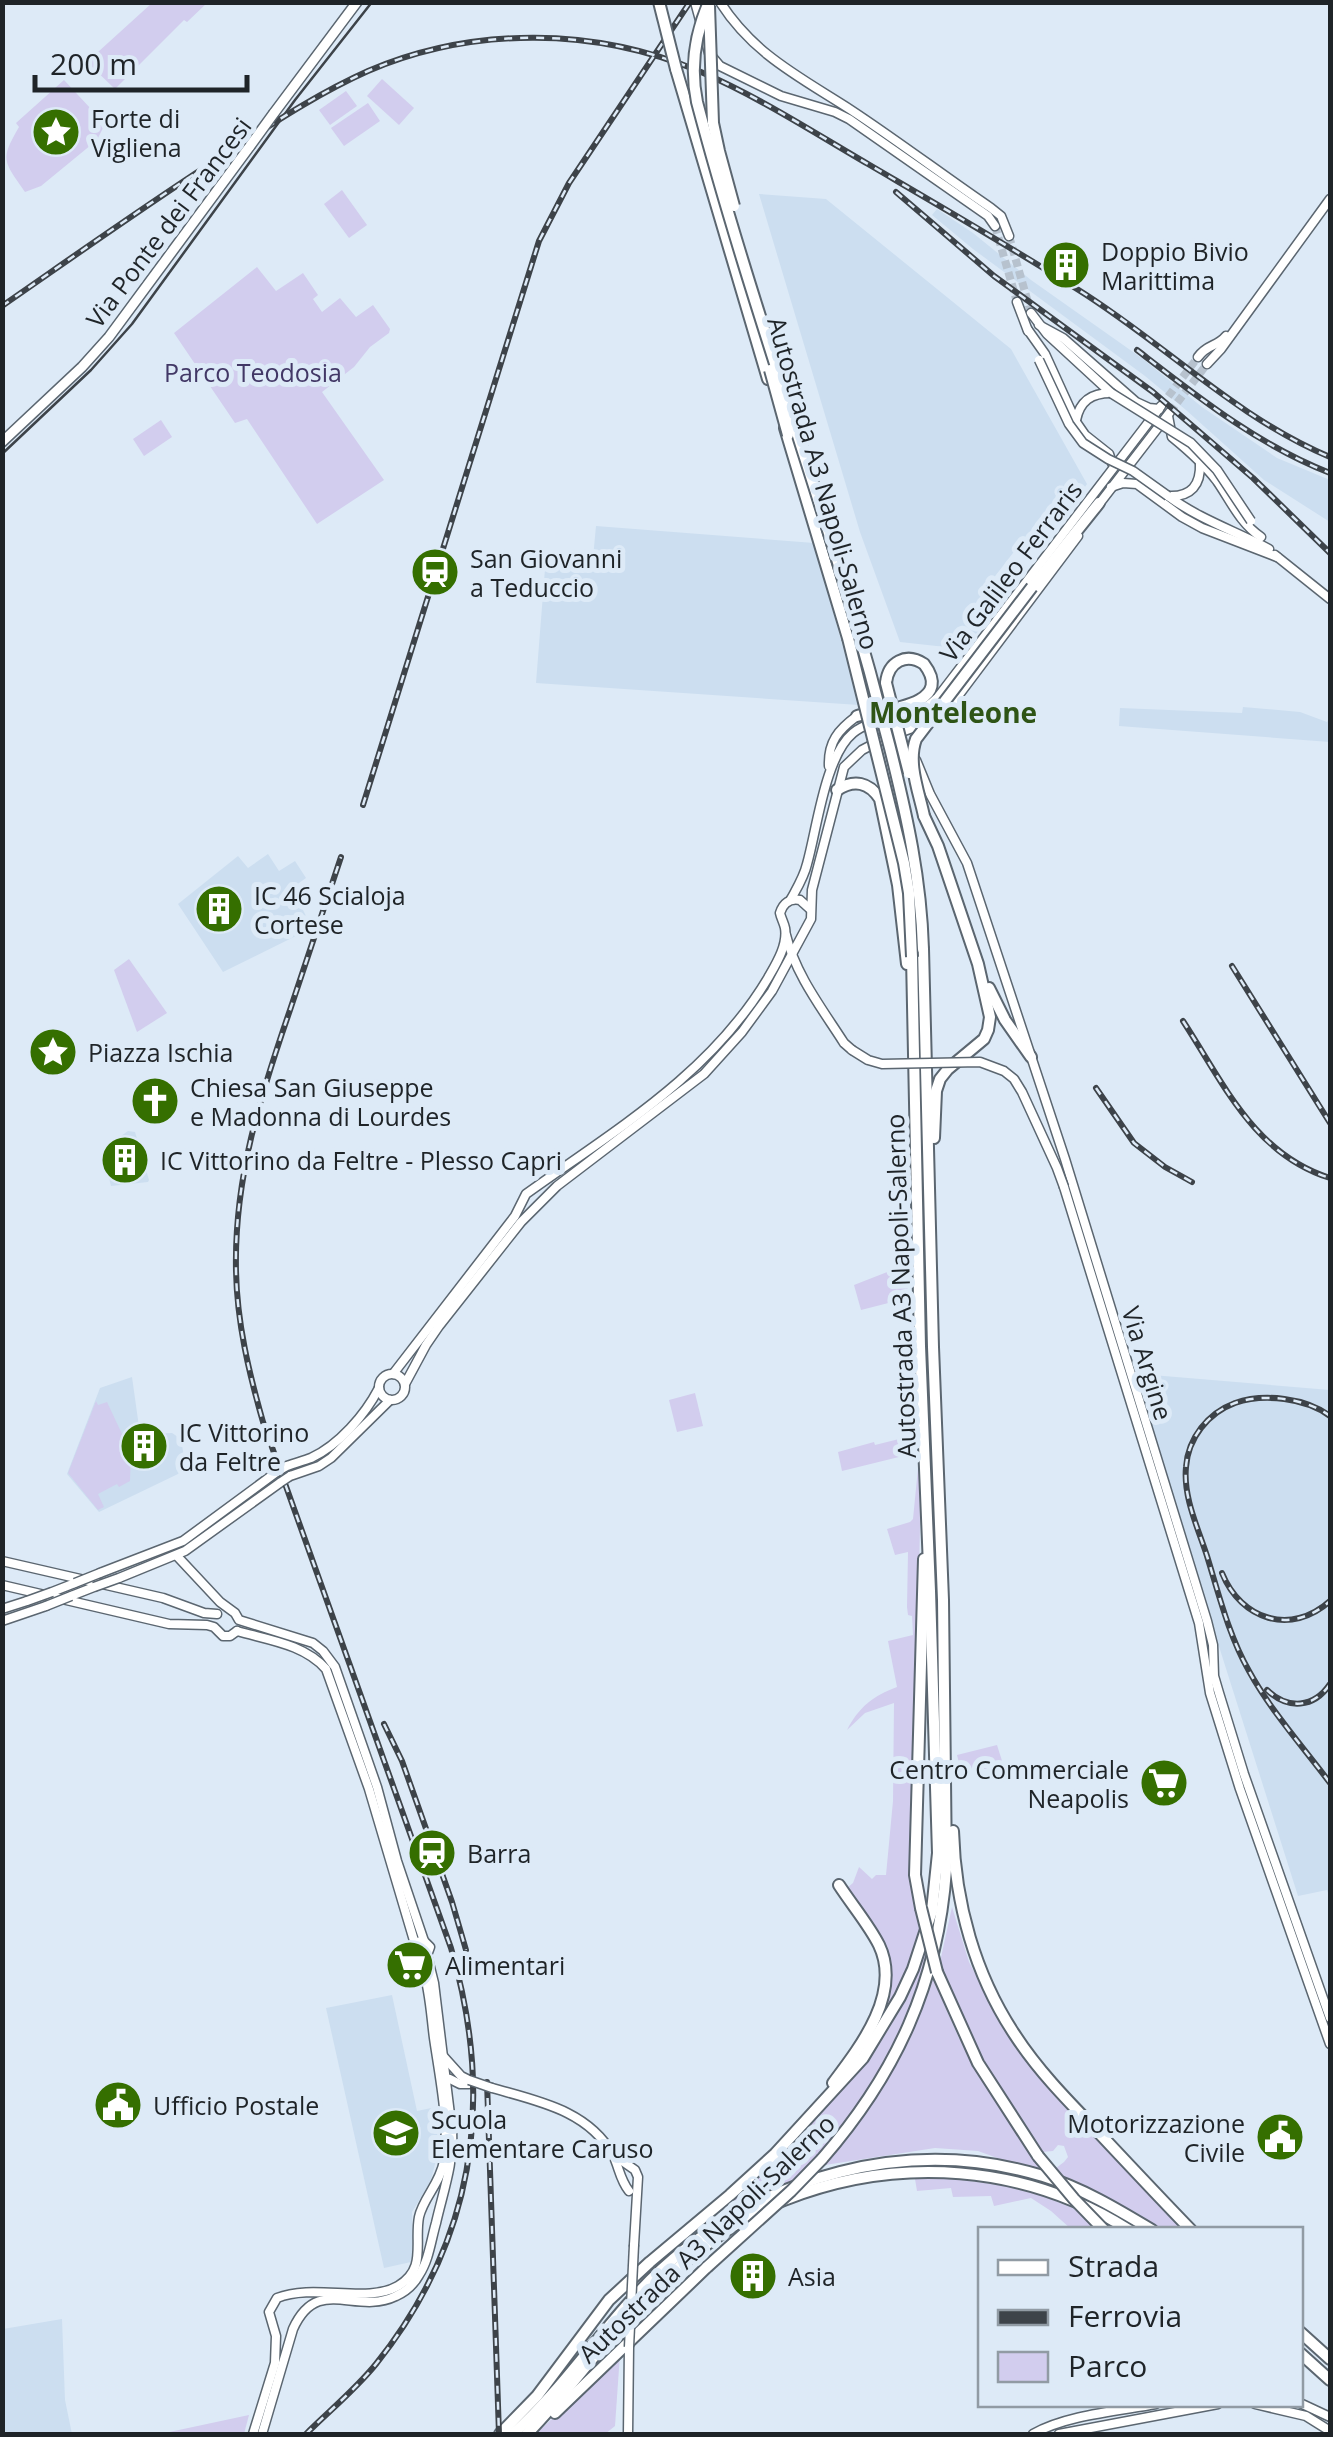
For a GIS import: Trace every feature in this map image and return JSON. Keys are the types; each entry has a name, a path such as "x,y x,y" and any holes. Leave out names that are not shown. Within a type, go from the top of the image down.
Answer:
{"highway":[{"path":"659,2 760,354 793,434"},
{"path":"667,2 676,69"},
{"path":"706,2 718,151 776,350 793,434"},
{"name":"Autostrada A3 Napoli-Salerno","path":"500,2434 546,2386 609,2300 774,2154 863,2058 900,1997 922,1944 932,1911 938,1853 909,893 858,674 695,92 695,47 706,2"},
{"name":"Autostrada A3 Napoli-Salerno","path":"530,2434 791,2191 850,2128 888,2068 915,2014 933,1959 944,1901 945,1705 920,891 906,812 871,673 793,434"},
{"path":"924,816 913,768 913,745 1099,504"},
{"path":"856,716 916,702 928,693 931,676 921,662 905,658 892,666 886,683 913,790 938,846 978,964 990,1017 984,1039 948,1069 936,1091 931,1234"},
{"path":"837,790 849,783 866,784 880,799 898,885 912,1006"},
{"path":"978,964 1004,1020 1031,1058"},
{"path":"927,1503 916,1797 915,1876 920,1908 938,1972 978,2063 1038,2156 1101,2227"},
{"path":"945,1705 958,1887 963,1916 985,1980 1013,2033 1050,2082 1187,2227"},
{"path":"708,2213 831,2086 877,2015 886,1976 880,1948 839,1885"},
{"path":"513,2434 546,2402 640,2291 678,2255 739,2212 813,2178 882,2163 949,2159 980,2162 1030,2172 1080,2190 1147,2227"},
{"path":"530,2434 630,2314 671,2274 724,2232 782,2200 881,2174 952,2172 986,2175 1052,2191 1123,2227"},
{"path":"1303,2347 1330,2361"},
{"path":"1303,2347 1330,2380"}],"main road":[{"name":"Via Ponte dei Francesi","path":"2,442 109,338 357,2"}],"street":[{"path":"695,2 710,53 720,66 782,96 850,119 988,216 995,226"},
{"path":"720,2 764,54 991,208 1001,216 1009,236"},
{"path":"1207,364 1330,200"},
{"path":"1017,302 1063,413 1083,443 1133,471 1189,511 1269,548"},
{"path":"1031,313 1056,343 1111,393 1191,443 1218,470 1269,548 1330,599"},
{"name":"Via Galileo Ferraris","path":"830,771 852,733 921,710 938,697 1160,408 1136,402 1062,338 1039,325"},
{"path":"1028,330 1085,436 1110,454 1112,470"},
{"path":"1198,357 1206,347 1221,342 1233,330"},
{"path":"1076,422 1082,402 1091,396 1111,393"},
{"name":"Via Galileo Ferraris","path":"837,790 844,767 862,750 938,716 959,696 1169,414 1172,437 1200,463"},
{"path":"1168,496 1190,493 1200,477 1200,463"},
{"path":"1200,463 1215,478 1244,524 1260,537"},
{"path":"1111,487 1136,484 1202,528 1278,556"},
{"path":"2,1621 177,1556 341,1436 370,1404 383,1378 392,1374 514,1216 526,1194 678,1083 730,1032 774,968 782,948 785,926 780,913 791,900 807,866 830,771 828,752 842,727 856,716"},
{"name":"Via Argine","path":"918,726 916,761 967,862 1067,1167 1179,1545 1201,1628 1210,1693 1330,2044"},
{"path":"2,1610 176,1544 278,1472 319,1466 390,1400 402,1396 438,1326 535,1206 704,1074 760,1009 810,919 812,890 837,790"},
{"path":"791,900 800,900 810,908"},
{"path":"785,926 794,930 804,928"},
{"name":"Via Argine","path":"785,926 792,955 806,984 852,1050 882,1064 980,1062 1004,1071 1022,1092 1064,1187 1210,1632 1214,1676 1232,1734 1330,2018"},
{"path":"392,1374 401,1376 405,1384"},
{"path":"379,1388 382,1396 390,1400"},
{"path":"177,1556 222,1609 236,1614 237,1631 230,1636 222,1636 214,1627 213,1620 222,1609"},
{"path":"2,1561 178,1602 204,1613 222,1609"},
{"path":"2,1585 169,1624 214,1627"},
{"path":"239,1620 313,1644 335,1667 377,1787 420,1942 414,1952 423,1956 434,1983 445,2079 445,2156 436,2186 421,2210 418,2262 412,2275 401,2284 374,2293 330,2291 277,2298 270,2320 276,2336 275,2362 253,2434"},
{"path":"237,1631 302,1649 326,1669 420,1942 430,1947 423,1956 448,2094 453,2146 430,2248 420,2275 411,2286 399,2295 379,2301 322,2300 300,2313"},
{"path":"443,2056 467,2082"},
{"path":"445,2079 492,2088 573,2114 589,2126 612,2155 638,2174 633,2188 636,2206 628,2434"},
{"path":"448,2094 467,2082"},
{"path":"612,2155 622,2180 633,2188"},
{"path":"622,2180 622,2173 629,2167"},
{"path":"421,2210 433,2210 437,2217"},
{"path":"262,2434 302,2304 292,2293"},
{"path":"276,2336 293,2329"},
{"path":"1303,2404 1330,2417"},
{"path":"1033,2434 1070,2421 1141,2407"},
{"path":"1059,2434 1202,2407"},
{"path":"1268,2407 1306,2416 1330,2431"}],"shaded area":[{"path":"759,194 826,199 1011,349 1087,484 1044,546 1032,538 1013,553 989,584 1005,597 964,649 900,642 860,532"},
{"path":"937,209 1143,359 1202,407 1277,458 1330,480 1330,522 1264,480 1145,376 973,249 932,215"},
{"path":"596,526 814,543 859,705 536,683 546,556 593,558"},
{"path":"1243,707 1300,712 1327,722 1330,716 1330,742 1119,726 1120,708 1242,713"},
{"path":"268,854 279,871 295,861 306,878 292,888 311,926 223,972 178,904 238,856 248,868"},
{"path":"128,1131 135,1132 149,1180 111,1186 102,1150"},
{"path":"1152,1375 1330,1390 1330,1899 1327,1890 1298,1896 1141,1400 1141,1385"},
{"path":"132,1377 140,1434 172,1433 181,1439 185,1463 178,1474 99,1512 67,1474 100,1388"},
{"name":"Scuola Elementare Caruso","path":"392,1995 417,2111 436,2107 438,2153 430,2183 412,2212 411,2262 384,2268 326,2008"},
{"path":"62,2319 65,2400 72,2434 3,2434 3,2329"}],"green space":[{"path":"152,3 207,3 187,22 184,20 115,89 87,62"},
{"path":"382,79 414,108 399,125 367,96"},
{"path":"64,80 105,124 97,140 41,186 25,192 7,160 19,127 16,123"},
{"path":"346,91 357,106 330,125 319,110"},
{"path":"368,103 380,121 344,146 331,128"},
{"path":"342,190 367,225 349,238 324,204"},
{"name":"Parco Teodosia","path":"257,267 276,291 303,273 318,295 313,299 322,312 340,298 356,317 373,305 390,329 354,367 322,392 384,480 317,524 247,419 235,423 174,333"},
{"path":"161,420 172,437 144,456 133,439"},
{"path":"129,959 167,1013 137,1032 114,970"},
{"path":"900,1267 907,1275 908,1298 861,1310 854,1285"},
{"path":"695,1393 703,1426 677,1432 669,1400"},
{"path":"96,1401 98,1405 107,1402 130,1451 134,1451 130,1481 98,1494 104,1507 98,1510 68,1473"},
{"path":"899,1439 903,1456 842,1471 838,1452"},
{"path":"919,1458 913,1883 920,1936 890,2008 879,2024 886,2002 889,1967 878,1937 847,1888 859,1867 872,1879 886,1875 893,1801 894,1703 865,1713 847,1730 868,1703 897,1687 888,1641 913,1635 912,1616 908,1615 907,1607 908,1552 895,1555 887,1529 913,1519"},
{"path":"997,1745 1003,1764 962,1775 957,1755"},
{"path":"952,1907 969,1962 1005,2030 1049,2089 1183,2227 1159,2227 1064,2177 1056,2168 1068,2157 1064,2146 1042,2152 972,2039 940,1962"},
{"path":"926,1950 921,1984 889,2060 841,2132 795,2181 759,2195 729,2213 723,2206 820,2113 872,2052 902,2002"},
{"path":"933,1979 981,2079 1043,2170 978,2151 935,2148 825,2165 888,2077"},
{"path":"941,2177 1006,2186 1082,2212 1098,2227 1069,2227 1031,2198 994,2206 991,2196 953,2197 951,2188 917,2191 915,2179"},
{"path":"620,2354 615,2426 605,2434 536,2434"},
{"path":"249,2415 244,2434 160,2434"}],"tunnel":[{"path":"995,226 1017,302"},
{"path":"1009,236 1031,313"},
{"path":"1161,406 1198,357"},
{"path":"1170,412 1207,364"}],"tram line":[{"path":"2,454 91,370 132,324 295,100 372,2"}],"railway":[{"path":"363,805 539,241 569,183 690,2"},
{"path":"2,306 252,137 368,71 450,46 534,38 577,40 661,57 765,104 1051,273 1109,310 1231,401 1295,441 1330,457"},
{"path":"896,192 994,276 1153,392 1253,478 1330,553"},
{"path":"1137,350 1253,434 1330,473"},
{"path":"306,2434 376,2364 409,2317 436,2268 455,2218 467,2166 473,2113 472,2059 451,1948 263,1422 239,1310 239,1203 251,1138 341,857"},
{"path":"1232,966 1330,1123"},
{"path":"1183,1021 1227,1092 1261,1134 1304,1167 1330,1178"},
{"path":"1096,1088 1134,1143 1192,1182"},
{"path":"1330,1416 1309,1405 1284,1399 1259,1398 1235,1403 1216,1413 1195,1437 1186,1478 1192,1512 1242,1658 1267,1700 1330,1783"},
{"path":"1222,1573 1241,1602 1268,1618 1299,1618 1330,1601"},
{"path":"1267,1690 1283,1701 1300,1704 1316,1698 1330,1684"},
{"path":"384,1724 402,1761 466,1950"},
{"path":"487,2082 499,2434"}],"place":[{"name":"Forte di Vigliena","path":"56,132"},
{"name":"Doppio Bivio Marittima","path":"1066,265"},
{"name":"San Giovanni a Teduccio","path":"435,572"},
{"name":"IC 46 Scialoja Cortese","path":"219,909"},
{"name":"Piazza Ischia","path":"53,1052"},
{"name":"Chiesa San Giuseppe e Madonna di Lourdes","path":"155,1101"},
{"name":"IC Vittorino da Feltre - Plesso Capri","path":"125,1160"},
{"name":"IC Vittorino da Feltre","path":"144,1446"},
{"name":"Centro Commerciale Neapolis","path":"1164,1783"},
{"name":"Barra","path":"432,1853"},
{"name":"Alimentari","path":"410,1965"},
{"name":"Ufficio Postale","path":"118,2105"},
{"name":"Scuola Elementare Caruso","path":"396,2133"},
{"name":"Motorizzazione Civile","path":"1280,2137"},
{"name":"Asia","path":"753,2276"}],"district":[{"name":"Monteleone","path":"953,712"}]}
